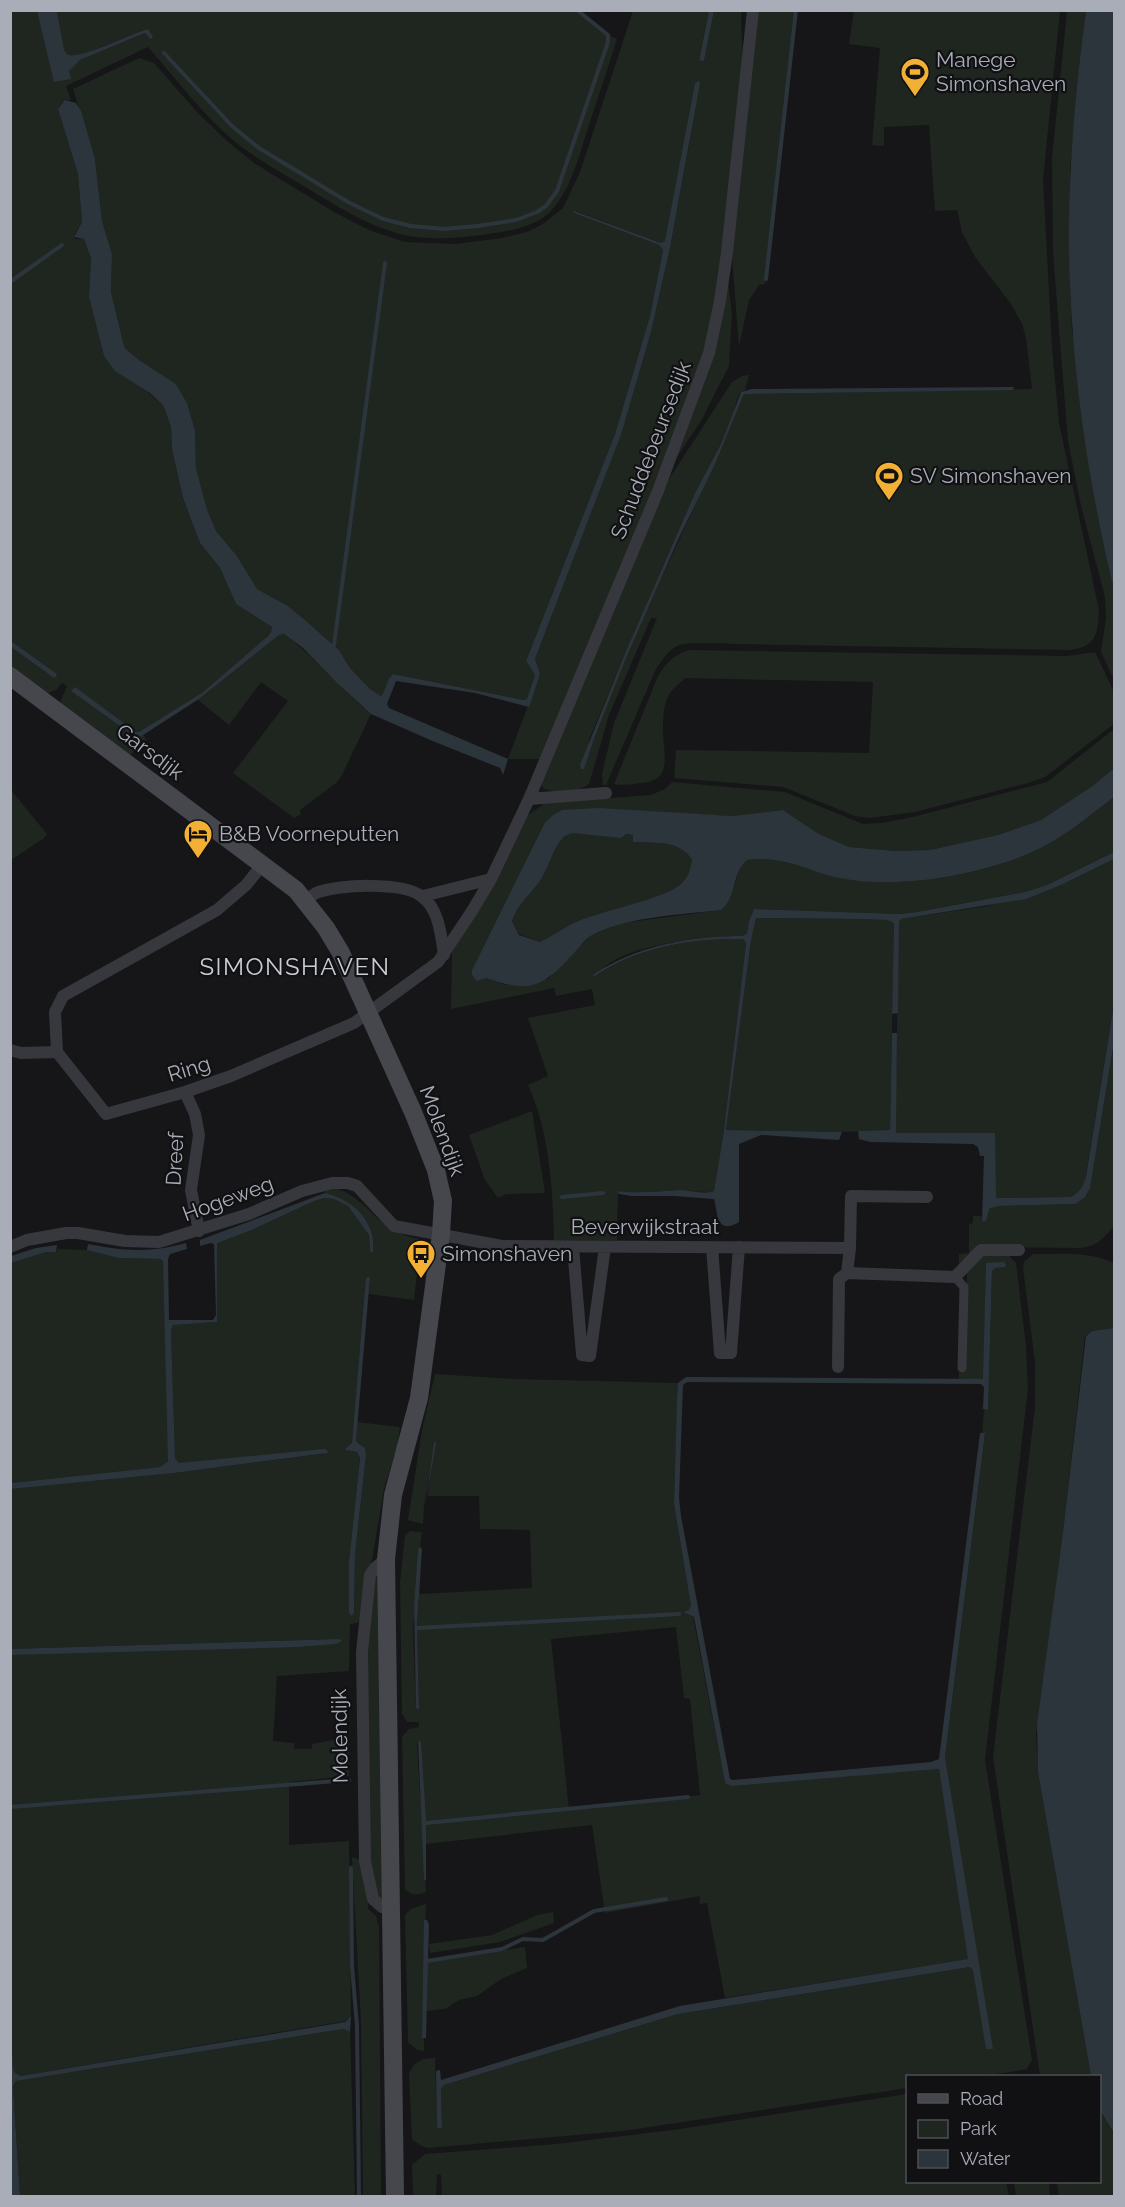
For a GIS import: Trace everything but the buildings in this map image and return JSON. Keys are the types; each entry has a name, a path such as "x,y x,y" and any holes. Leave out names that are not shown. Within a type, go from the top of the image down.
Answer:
{"main road":[{"name":"Garsdijk","path":"10,676 263,864"},
{"name":"Molendijk","path":"263,864 296,890 326,928 341,953 413,1112 436,1170 442,1201 441,1234 419,1398 393,1495 386,1559 396,2196"}],"street":[{"name":"Schuddebeursedijk","path":"444,955 490,879 529,799 658,491 709,353 727,252 753,10"},
{"path":"529,799 606,793"},
{"path":"10,1050 21,1053 57,1052 55,1012 63,996 217,910 246,885 263,864"},
{"path":"423,896 490,879"},
{"path":"305,901 314,894 328,890 383,886 412,891 423,896 432,908 440,925 444,955"},
{"name":"Ring","path":"57,1052 106,1114 185,1092 231,1076 344,1028 418,978 444,955"},
{"name":"Dreef","path":"185,1092 195,1114 199,1135 191,1190 199,1231"},
{"name":"Hogeweg","path":"10,1247 27,1240 66,1233 153,1243 174,1239 249,1214 302,1191 332,1183 348,1183 357,1186 394,1226 441,1234"},
{"path":"847,1273 851,1196 927,1197"},
{"name":"Beverwijkstraat","path":"441,1234 502,1246 850,1248"},
{"path":"712,1247 720,1353 731,1353 739,1246"},
{"path":"573,1247 582,1355 590,1356 605,1247"},
{"path":"956,1277 981,1250 1019,1250"},
{"path":"838,1367 838,1279 847,1273 956,1277 964,1287 962,1368"},
{"name":"Molendijk","path":"386,1559 370,1575 365,1608 362,1652 362,1741 365,1861 373,1899 382,1907 390,1906"}],"green space":[{"path":"11,11 37,11 55,82 80,60 146,33 148,29 86,53 68,55 64,51 57,11 577,11 608,35 617,39 574,171 558,203 550,212 527,226 464,237 418,237 395,233 344,210 260,160 222,131 148,47 66,86 71,100 65,100 58,109 78,174 82,222 74,235 75,239 84,239 91,258 89,297 104,356 163,405 171,427 172,449 183,498 200,543 220,568 236,604 272,627 268,636 203,692 139,732 73,689 71,691 131,734 136,737 143,735 147,740 130,755 62,707 60,702 67,686 62,683 56,690 48,693 11,668 11,647 54,678 57,674 11,641"},
{"path":"633,11 709,11 699,59 704,61 714,11 741,11 743,71 712,326 681,427 542,759 508,759 540,674 535,659 621,435 651,332 670,248 690,139 695,83 666,241 661,243 575,211 574,213 659,245 663,250 650,316 615,434 526,661 535,675 527,700 393,674 381,696 370,689 350,668 339,650 305,620 288,606 257,589 237,556 216,531 207,509 196,468 195,430 187,403 176,384 125,348 111,292 112,254 102,221 95,159 73,89 139,58 154,63 198,113 254,163 334,212 369,230 405,242 455,244 502,238 527,232 543,224 563,208 580,172"},
{"path":"756,11 796,11 765,284 759,285 749,300 739,346 732,258"},
{"path":"854,11 1060,11 1043,179 1052,347 1059,423 1099,610 1098,626 1094,638 1085,646 1070,650 706,643 677,646 667,654 655,671 606,785 603,785 602,774 614,723 657,618 651,618 609,715 589,784 580,789 568,791 544,789 540,783 669,479 732,382 749,375 745,390 739,394 734,409 745,394 1032,389 1026,338 1022,324 1011,304 975,257 962,232 957,210 935,211 929,125 884,127 884,146 872,145 880,48 849,44","holes":["721,444 619,672 590,749 589,740 626,651 695,493"]},
{"path":"1067,11 1086,11 1070,170 1072,331 1114,590 1114,680 1101,652 1106,618 1105,597 1081,506 1068,441 1053,251 1052,158"},
{"path":"727,273 732,313 729,366 701,421 671,466"},
{"path":"284,634 371,714 342,775 336,783 300,810 301,814 294,818 233,773 288,701 261,682 229,725 198,700 279,635"},
{"path":"689,650 1067,656 1095,652 1114,692 1114,724 1045,777 915,812 869,818 855,816 783,787 674,778 676,750 869,753 873,682 685,678 672,691 666,703 663,723 665,757 663,771 659,777 642,783 614,784 658,676 671,660"},
{"path":"1114,729 1114,768 1094,785 1041,820 998,835 930,850 896,851 849,847 819,834 783,810 732,816 553,815 545,822 472,970 506,985 548,979 591,935 622,923 721,910 730,899 742,866 747,860 776,860 854,880 901,881 946,877 1011,861 1041,848 1074,828 1114,797 1114,852 1047,885 1025,892 900,914 754,909 747,933 743,936 674,942 637,951 608,964 595,977 628,958 666,946 724,939 743,939 746,943 724,1130 714,1191 681,1190 641,1193 618,1191 617,1240 554,1240 551,1180 545,1140 528,1085 548,1076 528,1018 595,1005 592,989 556,996 554,988 451,1009 452,952 493,880 524,818 545,803 651,795 665,789 672,782 785,792 863,824 882,823 1047,782"},
{"path":"10,789 47,834 11,860"},
{"path":"573,833 633,835 634,842 673,845 693,859 687,876 672,890 576,922 540,942 519,934 512,921 515,913 540,880 558,844 564,837"},
{"path":"1114,859 1114,1004 1084,1186 1080,1192 1071,1197 995,1198 995,1133 895,1133 899,922 901,919 988,906 1061,885"},
{"path":"756,918 887,920 894,923 890,1130 842,1132 726,1130"},
{"path":"1114,1042 1114,1226 1099,1241 1091,1246 1080,1248 979,1247 959,1267 959,1254 969,1253 969,1224 973,1223 973,1216 981,1216 982,1220 989,1209 998,1206 1075,1204 1090,1187"},
{"path":"532,1111 545,1193 506,1194 498,1198 485,1180 469,1135"},
{"path":"332,1187 356,1199 394,1230 406,1236 421,1239 414,1300 369,1294 370,1278 352,1443 346,1448 357,1452 360,1457 349,1561 349,1613 351,1615 354,1613 355,1554 366,1455 361,1444 356,1441 357,1422 400,1427 398,1443 384,1489 372,1560 366,1576 360,1620 350,1624 349,1671 277,1676 273,1741 294,1743 294,1749 312,1749 312,1744 349,1737 349,1776 289,1782 289,1845 349,1841 351,2016 345,2021 21,2076 15,2073 13,2067 10,2031 11,1655 338,1639 11,1649 10,1489 173,1473 322,1454 327,1450 179,1464 175,1458 171,1330 173,1325 217,1322 216,1243 252,1230 314,1201 324,1198 334,1199 348,1206 369,1235 370,1252 374,1244 361,1218 344,1201 325,1193 324,1188"},
{"path":"58,1249 87,1250 118,1258 163,1261 169,1454 168,1461 160,1467 11,1483 11,1263 46,1252 56,1252"},
{"path":"983,1253 1007,1254 1016,1263 1026,1346 1028,1388 985,1760 1032,2060 1027,2069 982,2075 906,2075 906,2088 623,2131 428,2148 412,2140 409,2073 416,2063 426,2059 435,2058 437,2127 440,2129 442,2128 441,2089 444,2085 678,2014 970,1967 973,1970 961,1860 945,1757 985,1434 982,1433 984,1410 988,1410 992,1271 995,1268 1005,1267 986,1263 984,1379 959,1379 959,1371 966,1371 967,1270"},
{"path":"1033,1254 1064,1254 1085,1255 1114,1263 1114,1328 1092,1331 1085,1336 1063,1532 1036,1735 1038,1772 1091,2075 1040,2075 993,1757 1035,1407 1035,1362 1024,1262"},
{"path":"435,1374 514,1379 678,1383 674,1504 691,1606 689,1611 683,1612 693,1617 725,1783 939,1769 969,1959 725,1998 707,1903 699,1904 700,1896 605,1913 592,1825 426,1844 419,1741 417,1744 426,1892 415,1894 405,1889 402,1737 409,1729 419,1727 419,1722 407,1722 402,1714 400,1583 405,1535 410,1531 422,1532 418,1549 413,1632 416,1708 419,1708 417,1632 419,1594 532,1588 530,1530 480,1529 479,1496 428,1496 435,1442 423,1524 408,1520 422,1430","holes":["676,1627 684,1698 690,1699 700,1795 569,1809 551,1639"]},
{"path":"375,1573 378,1575 384,1896 381,1899 378,1898 369,1859 366,1657"},
{"path":"352,1857 363,1861 369,1892 368,1909 376,1916 379,1927 381,2196 363,2196 361,2023"},
{"path":"426,1904 422,2038 424,2038 424,2051 417,2050 408,2042 405,1915 411,1909"},
{"path":"553,1912 554,1923 500,1942 430,1953 429,1944 492,1935 537,1915"},
{"path":"525,1947 527,1968 501,1979 477,1996 459,2000 445,2009 426,2011 427,1961"},
{"path":"343,2029 350,2032 355,2196 20,2196 13,2086 16,2081"},
{"path":"906,2094 906,2183 1006,2183 1009,2196 442,2196 441,2175 437,2174 436,2196 413,2196 412,2165 425,2154 556,2144 673,2130"},
{"path":"1101,2112 1114,2133 1114,2196 1059,2196 1057,2183 1101,2183"},
{"path":"1014,2183 1049,2183 1050,2196 1016,2196"}],"water":[{"path":"37,11 57,11 64,50 68,55 86,53 148,29 153,37 151,39 145,33 80,60 69,71 71,79 54,82"},
{"path":"709,11 714,11 704,61 699,60"},
{"path":"1086,11 1114,11 1114,590 1084,438 1075,361 1070,284 1069,216 1072,147"},
{"path":"699,81 670,248 651,332 621,435 535,659 540,674 529,707 475,693 396,681 387,704 389,708 508,759 503,775 500,768 371,714 303,648 284,634 279,635 199,699 140,737 131,734 71,691 75,687 139,732 203,692 268,636 272,627 236,604 220,568 200,543 183,498 172,449 171,427 163,405 150,393 115,371 104,356 89,297 91,258 84,239 74,237 82,222 78,174 58,109 65,100 76,103 81,111 95,159 102,221 112,254 111,292 125,348 176,384 187,403 195,430 196,468 207,509 216,531 237,556 257,589 288,606 305,620 339,650 350,668 370,689 381,696 393,674 524,700 527,699 535,675 526,661 615,434 650,316 663,250 659,245 574,213 574,211 661,243 665,241 695,83"},
{"path":"1014,387 1013,390 745,394 626,658 584,769 581,769 580,765 626,651 695,493 722,442 741,392 752,389"},
{"path":"11,641 57,674 56,677 54,678 11,647"},
{"path":"1114,768 1114,797 1053,842 990,867 924,880 880,882 832,876 776,860 747,860 738,873 730,899 721,910 656,917 609,928 588,937 554,974 535,984 514,986 486,978 477,981 472,975 472,970 545,822 562,810 599,808 732,816 783,810 819,834 849,847 896,851 930,850 998,835 1041,820 1094,785","holes":["573,833 621,838 626,834 633,835 633,842 666,844 680,848 692,859 687,876 672,890 576,922 540,942 519,935 512,921 515,913 540,880 562,838"]},
{"path":"1114,852 1114,859 1026,899 901,919 899,922 898,1013 892,1014 894,923 887,920 756,918 726,1130 842,1132 839,1140 761,1135 739,1144 739,1222 731,1226 722,1224 719,1220 714,1199 619,1194 617,1191 680,1190 706,1193 714,1191 724,1130 746,943 743,939 724,939 666,946 628,958 594,977 593,975 627,956 665,944 684,940 743,936 747,933 754,909 900,914 917,912 1025,892 1047,885"},
{"path":"1114,1004 1114,1042 1090,1188 1085,1197 1075,1204 998,1206 989,1209 986,1221 982,1221 984,1156 980,1156 978,1147 973,1144 870,1142 859,1139 858,1131 890,1130 892,1033 897,1033 896,1133 995,1133 996,1198 1071,1197 1081,1188 1086,1176"},
{"path":"325,1193 353,1206 361,1214 371,1231 373,1252 370,1252 369,1235 348,1206 334,1199 324,1198 314,1201 252,1230 217,1243 217,1322 173,1325 171,1330 175,1458 179,1463 324,1449 328,1453 174,1473 11,1489 11,1483 160,1467 168,1461 163,1261 118,1258 87,1250 88,1244 137,1250 186,1243 187,1249 170,1254 168,1259 169,1320 213,1320 216,1315 214,1244 200,1246 200,1240"},
{"path":"57,1245 56,1252 46,1252 11,1263 11,1256 36,1248"},
{"path":"1004,1262 1005,1267 995,1268 992,1271 988,1410 983,1409 984,1387 981,1384 687,1382 683,1385 679,1498 730,1779 931,1762 939,1759 980,1433 985,1433 945,1757 993,2049 986,2049 973,1970 970,1967 678,2014 444,2085 441,2089 442,2128 440,2129 437,2127 436,2071 440,2070 441,2080 680,2006 968,1959 939,1769 732,1786 725,1783 694,1617 683,1612 689,1610 691,1606 674,1504 677,1398 678,1383 686,1377 983,1379 986,1263"},
{"path":"370,1277 356,1441 365,1448 366,1455 355,1554 354,1613 351,1616 349,1613 349,1561 360,1458 357,1452 346,1450 346,1448 352,1443 366,1278"},
{"path":"1114,1328 1114,2133 1101,2112 1101,2075 1091,2075 1038,1772 1037,1724 1086,1336 1092,1331"},
{"path":"434,1443 436,1443 425,1507"},
{"path":"420,1547 422,1549 417,1625 419,1709 416,1708 414,1606"},
{"path":"339,1639 342,1641 336,1644 297,1647 10,1655 11,1649"},
{"path":"418,1741 421,1742 426,1819 426,1881 424,1879"},
{"path":"424,1920 427,1920 429,1924 426,2038 422,2038"},
{"path":"351,2016 350,2032 343,2029 16,2081 13,2086 20,2196 11,2196 11,2031 13,2067 15,2073 21,2076 345,2022"}],"waterway":[{"path":"164,53 232,126 259,148 348,202 383,219 411,226 444,229 477,226 516,220 537,212 546,206 557,191 608,42 608,35 577,10"},
{"path":"766,279 796,10"},
{"path":"10,282 62,245"},
{"path":"334,645 385,263"},
{"path":"562,1197 603,1193"},
{"path":"417,1628 679,1614"},
{"path":"10,1807 349,1780"},
{"path":"426,1823 688,1797"},
{"path":"351,1868 352,1966 357,2026 359,2196"},
{"path":"427,1961 502,1949 523,1939 543,1940 594,1911 666,1899"}],"place":[{"name":"Manege Simonshaven","path":"915,98"},
{"name":"SV Simonshaven","path":"889,502"},
{"name":"B&B Voorneputten","path":"198,860"},
{"name":"Simonshaven","path":"421,1280"}],"district":[{"name":"SIMONSHAVEN","path":"295,967"}]}
